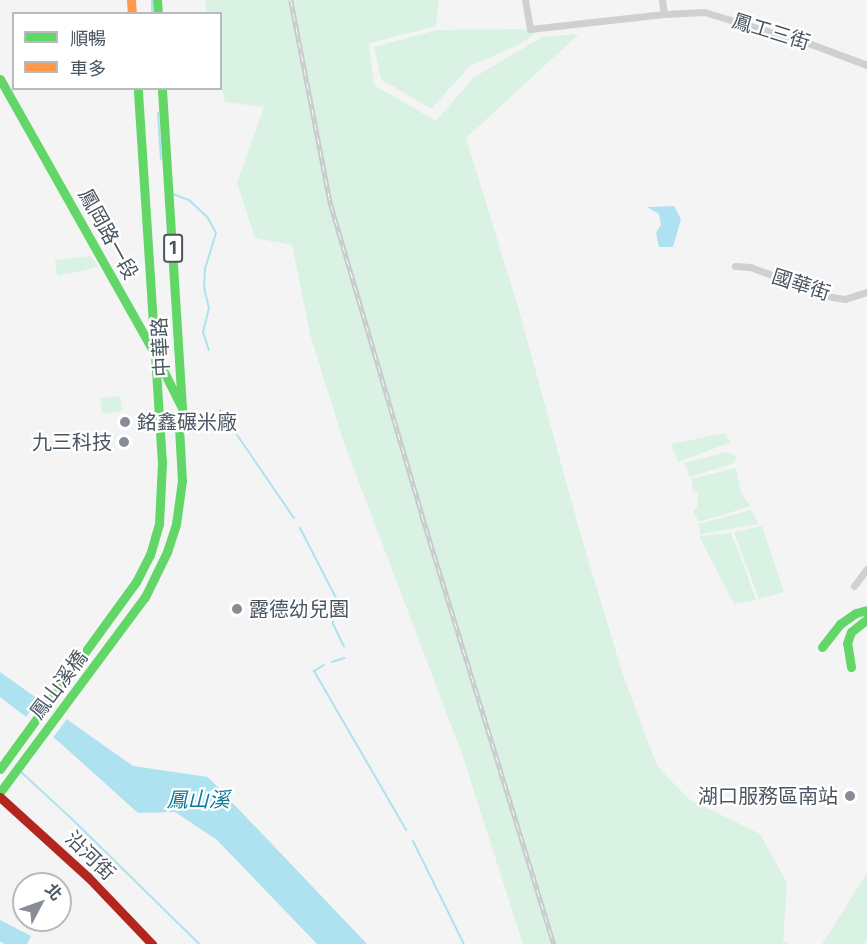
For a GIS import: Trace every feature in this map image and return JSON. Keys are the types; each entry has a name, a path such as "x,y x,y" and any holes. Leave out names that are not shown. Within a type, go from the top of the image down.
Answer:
{"main road":[{"name":"鳳岡路一段","path":"0,79 154,352 182,408"},
{"name":"中華路","path":"136,582 150,555 162,501 138,90"},
{"name":"中華路","path":"145,597 167,552 176,524 182,481 179,428 182,408 162,90"},
{"name":"鳳山溪橋","path":"0,770 136,582"},
{"name":"鳳山溪橋","path":"0,792 145,597"},
{"path":"822,646 840,624 856,613 867,610"},
{"path":"851,667 847,643 851,632 867,619"},
{"name":"沿河街","path":"0,797 88,877 152,944"}],"street":[{"name":"鳳工三街","path":"525,0 530,29 664,14 704,12 811,44 867,65"},
{"path":"662,0 664,14"},
{"name":"國華街","path":"735,266 750,267 832,297 845,299 867,292"},
{"path":"854,586 867,569"}],"green space":[{"path":"205,0 439,0 436,26 369,43 374,85 436,121 473,78 542,37 579,34 466,138 518,307 583,543 624,678 657,766 689,799 760,834 787,883 783,941 789,944 523,944 462,754 343,440 310,334 292,245 255,238 237,183 264,107 225,102 222,89 222,12 207,12"},
{"path":"521,29 536,33 518,45 470,66 431,109 381,79 374,47 437,30"},
{"path":"91,256 98,267 57,276 55,260"},
{"path":"120,396 122,411 102,414 100,399"},
{"path":"725,433 731,442 678,462 671,444"},
{"path":"726,452 737,456 734,463 690,477 684,463"},
{"path":"736,468 741,493 751,506 699,522 693,511 697,508 698,491 693,492 691,479"},
{"path":"751,510 759,524 700,534 699,524"},
{"path":"762,526 784,592 759,599 734,532"},
{"path":"731,533 756,600 734,604 699,536"},
{"path":"867,873 867,940 864,944 822,944"}],"water":[{"path":"674,206 681,219 673,247 659,247 656,233 661,225 659,214 647,207"},
{"name":"鳳山溪","path":"0,672 133,766 208,777 367,944 317,944 217,840 175,812 138,813 58,741 0,697"},
{"path":"0,920 12,926 12,932 23,932 31,936 27,944 4,944 0,941"}],"pier":[{"path":"41,697 68,717 51,741 24,720"}],"waterway":[{"path":"152,0 152,12"},
{"path":"158,113 161,159"},
{"path":"173,194 189,200 208,218 216,233 205,270 204,287 209,308 203,332 209,350"},
{"path":"220,410 294,518"},
{"path":"300,528 338,602 333,615 333,624 344,647"},
{"path":"332,662 344,658"},
{"path":"324,665 314,671 406,830"},
{"path":"20,771 199,944"},
{"path":"413,841 464,944"}],"railway":[{"path":"291,0 331,205 422,515 554,944"}],"traffic: fast":[{"path":"157,0 158,12"},
{"path":"0,79 154,352 182,408"},
{"path":"0,769 136,582 150,555 159,524 162,463 138,90"},
{"path":"0,792 145,597 167,552 176,524 182,481 179,428 182,408 162,90"},
{"path":"822,647 840,624 856,613 867,610"},
{"path":"851,667 847,643 851,632 867,619"}],"traffic: slow":[{"path":"131,0 132,12"}],"traffic: jam":[{"path":"0,797 88,877 152,944"}],"place":[{"name":"銘鑫碾米廠","path":"125,422"},
{"name":"九三科技","path":"124,442"},
{"name":"露德幼兒園","path":"237,609"},
{"name":"湖口服務區南站","path":"850,796"}]}
